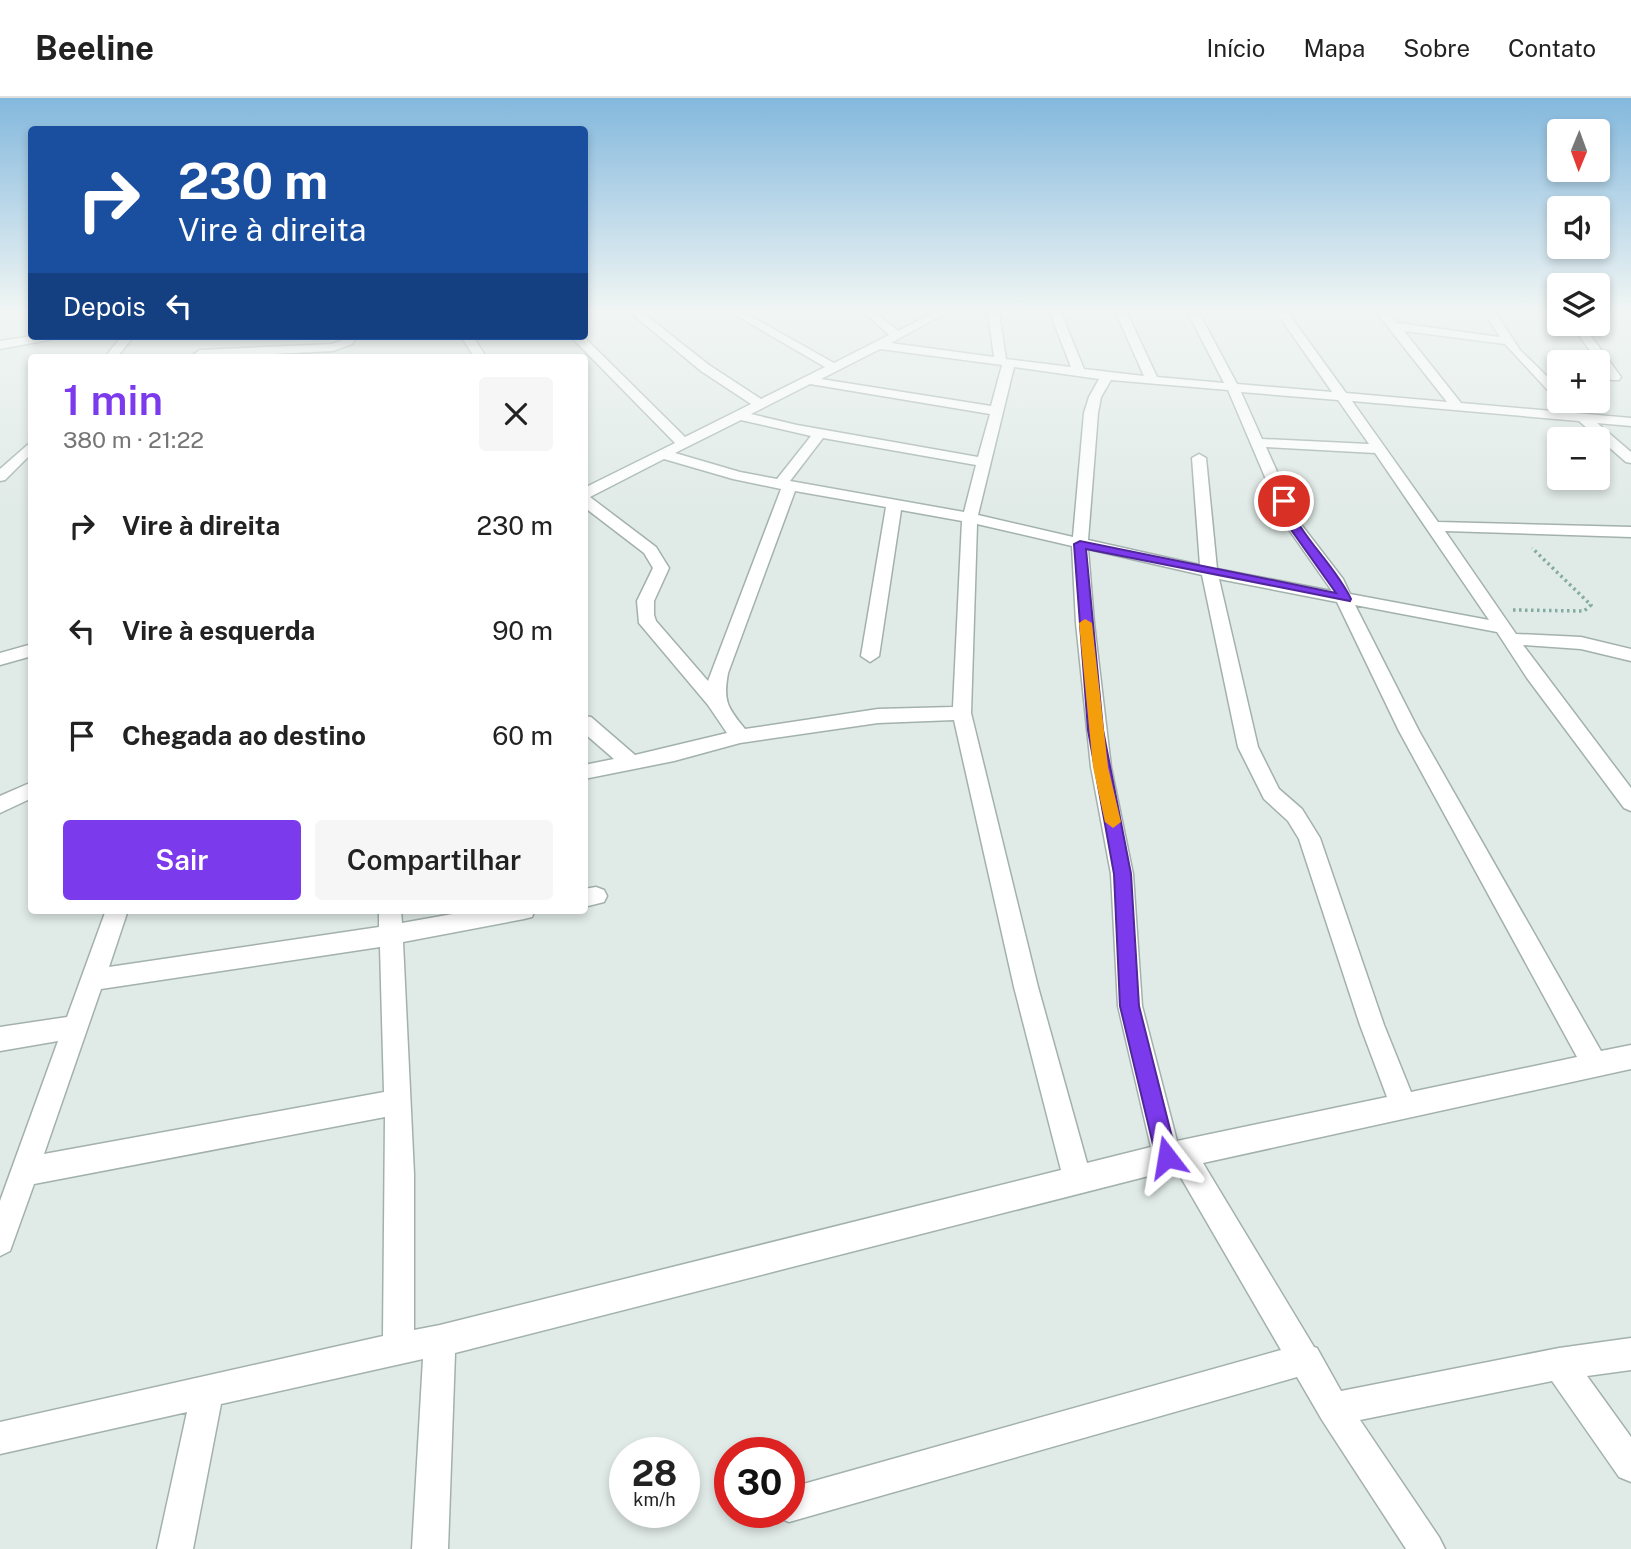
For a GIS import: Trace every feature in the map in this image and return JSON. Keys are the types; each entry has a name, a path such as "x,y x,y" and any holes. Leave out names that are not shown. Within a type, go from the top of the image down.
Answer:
{"street":[{"path":"621,381 683,443"},
{"path":"724,381 760,404"},
{"path":"588,491 805,381"},
{"path":"810,381 997,411"},
{"path":"1002,381 997,411 970,518 962,713 1026,987 1078,1181"},
{"path":"1104,381 1095,397 1091,412 1080,544 1095,730 1122,874 1130,1006 1175,1155 1306,1359 1334,1409 1427,1549"},
{"path":"1159,381 1631,422"},
{"path":"1229,381 1293,524 1337,582 1358,631 1409,731 1595,1065"},
{"path":"1332,381 1533,674 1631,803"},
{"path":"1437,381 1458,408"},
{"path":"1578,413 1631,459"},
{"path":"738,415 820,433 984,462"},
{"path":"714,700 719,673 784,486 820,433"},
{"path":"1258,443 1378,449"},
{"path":"0,477 28,449"},
{"path":"663,454 717,471 784,486 970,518 1209,572 1506,634 1581,643 1631,654"},
{"path":"1199,458 1209,572 1248,747 1271,794 1295,815 1308,838 1372,1025 1404,1106"},
{"path":"588,492 658,560 661,568 645,601 643,612 648,624 714,700 740,736"},
{"path":"870,656 894,505"},
{"path":"1431,526 1631,532"},
{"path":"0,659 28,651"},
{"path":"588,771 674,754 740,736 878,716 962,713"},
{"path":"588,725 631,762"},
{"path":"0,805 28,791"},
{"path":"0,1241 116,914"},
{"path":"94,979 182,969 391,923 483,914"},
{"path":"391,923 400,1174 398,1348"},
{"path":"0,1040 75,1027"},
{"path":"0,1438 398,1348 440,1341 1175,1155 1631,1057"},
{"path":"24,1172 397,1102"},
{"path":"430,1549 440,1341"},
{"path":"1334,1409 1559,1364 1631,1354"},
{"path":"805,1500 1306,1359"},
{"path":"1559,1364 1631,1465"},
{"path":"175,1549 208,1390"}],"path":[{"path":"1491,610 1575,611 1589,608 1591,605 1532,548"}],"slow traffic":[{"path":"1085,623 1101,767 1113,822"}],"route":[{"path":"1167,1157 1130,1006 1126,977 1122,874 1095,730 1080,544 1345,599 1337,582 1293,524 1284,501"}]}
